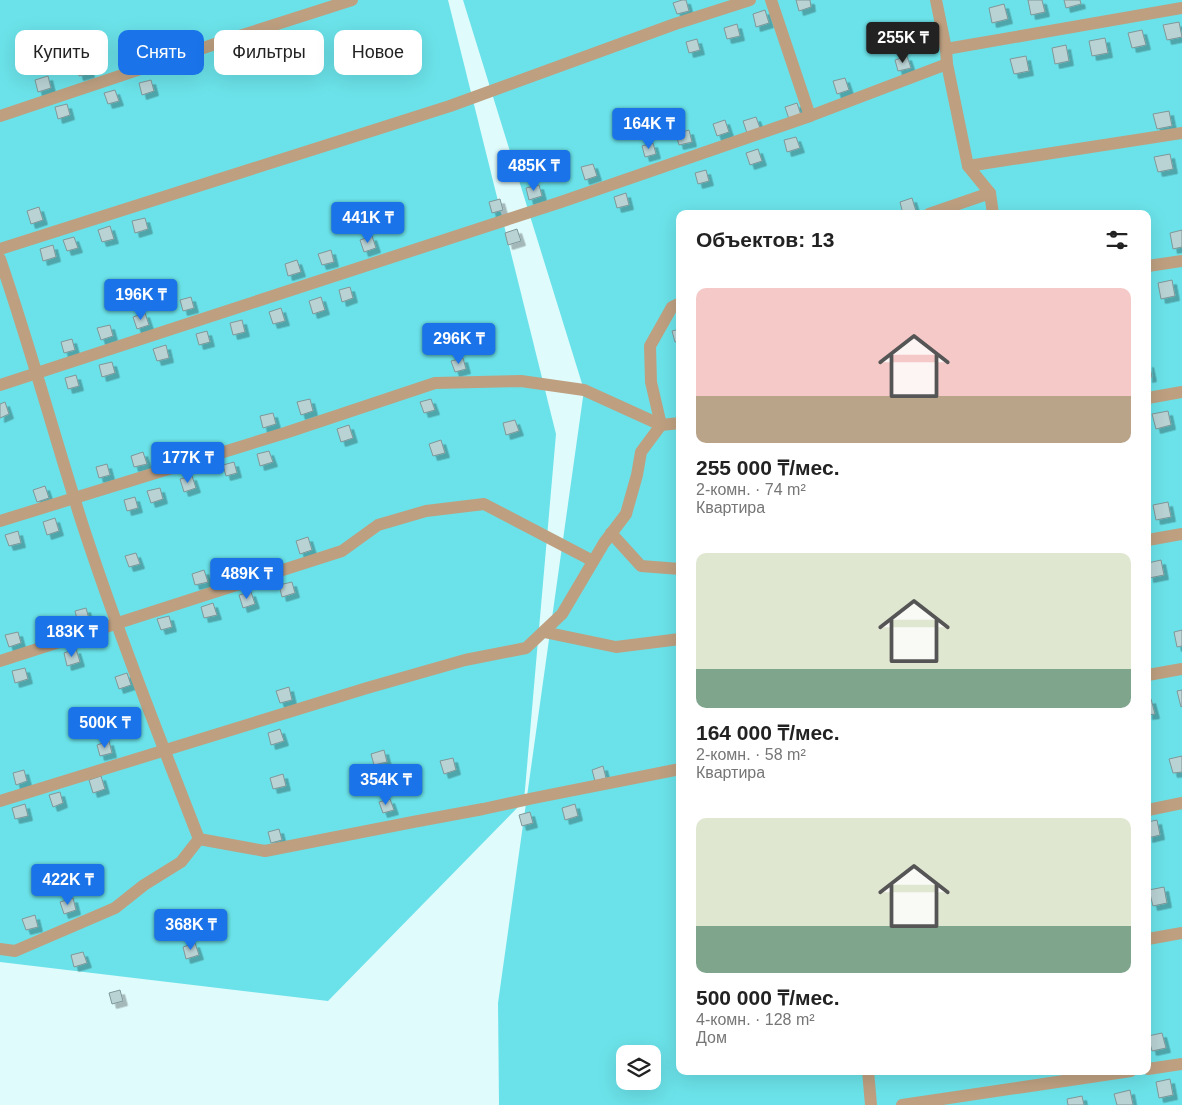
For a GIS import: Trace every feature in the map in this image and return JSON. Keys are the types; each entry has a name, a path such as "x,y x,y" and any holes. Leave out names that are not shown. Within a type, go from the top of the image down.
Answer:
{"street":[{"path":"0,116 352,0"},
{"path":"0,249 450,106 675,24 750,0"},
{"path":"771,0 810,116"},
{"path":"936,0 968,166 990,193 992,210"},
{"path":"946,49 1182,8"},
{"path":"0,385 552,205 810,116 948,64"},
{"path":"968,166 1182,134"},
{"path":"941,210 990,193"},
{"path":"0,259 74,498 117,624 199,839"},
{"path":"1151,266 1182,262"},
{"path":"0,801 367,688 464,660 526,648 562,614 604,543 626,514 637,475 641,452 660,425 651,382 650,346 672,307 676,305"},
{"path":"0,521 285,433 435,383 522,381 584,390 660,425 676,423"},
{"path":"1151,397 1182,392"},
{"path":"0,661 342,551 378,524 426,511 484,504 593,561"},
{"path":"611,533 641,566 676,569"},
{"path":"1151,539 1182,534"},
{"path":"544,632 616,647 676,640"},
{"path":"1151,674 1182,669"},
{"path":"199,839 265,851 676,770"},
{"path":"1151,809 1182,803"},
{"path":"0,949 15,951 115,908 144,884 181,862 199,839"},
{"path":"1151,939 1182,933"},
{"path":"1151,1069 1182,1064"},
{"path":"868,1075 871,1105"},
{"path":"902,1105 1104,1075"}],"shaded area":[{"path":"0,0 448,0 556,434 524,801 328,1001 0,962"},
{"path":"463,0 1182,0 1182,1105 499,1105 498,1003 584,390"}],"building":[{"path":"686,0 689,11 677,14 673,3"},
{"path":"796,0 810,0 811,7 799,11"},
{"path":"1028,0 1042,0 1045,12 1031,15"},
{"path":"1064,0 1080,0 1081,4 1066,8"},
{"path":"1004,4 1008,19 992,23 989,8"},
{"path":"765,10 769,23 756,27 753,14"},
{"path":"1179,22 1182,37 1167,40 1163,25"},
{"path":"737,24 740,36 727,39 724,28"},
{"path":"1142,30 1146,45 1132,48 1128,33"},
{"path":"1105,38 1108,53 1092,56 1089,41"},
{"path":"697,39 700,50 689,53 686,42"},
{"path":"1066,45 1069,61 1055,64 1052,48"},
{"path":"907,56 911,68 898,71 895,60"},
{"path":"1026,56 1029,71 1014,74 1010,59"},
{"path":"48,76 51,88 38,92 35,80"},
{"path":"845,78 849,90 837,94 833,81"},
{"path":"151,80 154,91 142,95 139,83"},
{"path":"115,90 119,101 108,104 104,93"},
{"path":"797,103 801,115 789,119 785,107"},
{"path":"67,104 70,115 58,119 55,107"},
{"path":"1169,111 1172,126 1157,129 1153,114"},
{"path":"756,117 760,128 747,133 743,121"},
{"path":"725,120 729,132 717,136 713,124"},
{"path":"689,130 692,142 679,145 676,134"},
{"path":"796,137 800,148 787,152 784,140"},
{"path":"653,143 656,154 645,157 642,146"},
{"path":"758,149 762,161 750,165 746,153"},
{"path":"1170,154 1173,169 1158,172 1154,157"},
{"path":"593,164 597,176 585,180 581,167"},
{"path":"706,170 709,181 698,184 695,173"},
{"path":"539,185 542,196 529,200 526,188"},
{"path":"626,193 629,205 617,208 614,197"},
{"path":"912,198 916,210 902,210 900,202"},
{"path":"500,199 503,210 492,213 489,202"},
{"path":"39,207 43,220 31,224 27,211"},
{"path":"145,218 148,229 135,233 132,221"},
{"path":"110,226 114,239 102,242 98,230"},
{"path":"517,229 521,241 508,245 505,233"},
{"path":"1182,230 1182,247 1173,249 1170,233"},
{"path":"372,236 376,248 364,252 360,240"},
{"path":"74,237 78,248 67,251 63,240"},
{"path":"53,245 56,257 43,261 40,249"},
{"path":"331,250 334,262 322,265 318,254"},
{"path":"297,260 301,272 288,276 285,264"},
{"path":"1172,280 1175,296 1161,299 1158,283"},
{"path":"350,287 353,298 342,302 339,290"},
{"path":"191,297 194,308 183,311 180,300"},
{"path":"321,297 325,310 313,314 309,301"},
{"path":"281,308 285,321 273,324 269,312"},
{"path":"145,313 149,325 137,329 133,317"},
{"path":"242,320 245,332 233,335 230,323"},
{"path":"110,325 113,336 101,340 97,328"},
{"path":"676,330 676,342 675,342 672,331"},
{"path":"207,331 210,342 199,345 196,334"},
{"path":"72,339 75,350 64,353 61,342"},
{"path":"166,345 169,358 157,361 153,349"},
{"path":"463,358 466,369 455,372 451,361"},
{"path":"112,362 115,373 102,377 99,365"},
{"path":"76,375 79,386 68,389 65,378"},
{"path":"310,399 313,411 301,415 297,402"},
{"path":"431,399 435,410 424,413 420,402"},
{"path":"5,402 9,414 0,418 0,404"},
{"path":"1168,411 1171,425 1156,429 1152,414"},
{"path":"273,413 276,424 263,428 260,416"},
{"path":"515,420 519,431 506,435 503,423"},
{"path":"349,425 353,438 341,442 337,429"},
{"path":"441,440 445,453 433,456 429,444"},
{"path":"269,451 273,462 260,466 257,454"},
{"path":"143,452 147,464 134,467 131,456"},
{"path":"234,462 237,473 226,476 223,465"},
{"path":"107,464 110,475 99,478 96,467"},
{"path":"192,476 196,488 184,492 180,479"},
{"path":"45,486 49,498 37,502 33,490"},
{"path":"160,488 163,499 151,503 147,491"},
{"path":"135,497 138,508 127,511 124,500"},
{"path":"1168,502 1171,517 1156,520 1153,505"},
{"path":"55,518 59,531 47,535 43,522"},
{"path":"18,531 21,543 9,546 5,535"},
{"path":"308,537 312,550 300,554 296,541"},
{"path":"136,553 140,564 129,567 125,556"},
{"path":"1161,560 1164,575 1151,578 1151,562"},
{"path":"204,570 208,582 195,585 192,574"},
{"path":"292,582 295,593 282,597 279,585"},
{"path":"251,592 255,604 243,608 239,595"},
{"path":"213,603 217,615 204,618 201,607"},
{"path":"86,608 89,619 78,623 75,611"},
{"path":"169,616 172,627 161,630 157,619"},
{"path":"1182,630 1182,646 1177,647 1174,632"},
{"path":"18,632 21,643 9,647 5,635"},
{"path":"76,649 80,662 67,666 64,653"},
{"path":"25,668 28,679 15,683 12,671"},
{"path":"127,673 131,685 119,689 115,677"},
{"path":"289,687 292,700 280,703 276,691"},
{"path":"1182,690 1182,706 1181,707 1177,691"},
{"path":"1151,699 1155,714 1151,715"},
{"path":"280,729 284,741 271,745 268,733"},
{"path":"109,741 112,753 100,756 97,745"},
{"path":"384,750 387,762 374,765 371,754"},
{"path":"1182,756 1182,772 1173,773 1169,759"},
{"path":"453,758 456,770 444,774 440,761"},
{"path":"603,766 606,778 595,781 592,770"},
{"path":"24,770 27,781 16,785 13,773"},
{"path":"283,774 286,786 273,789 270,778"},
{"path":"101,776 105,789 93,793 89,780"},
{"path":"60,792 63,803 53,807 49,795"},
{"path":"390,799 394,810 383,813 379,802"},
{"path":"25,804 28,816 15,819 12,808"},
{"path":"575,804 578,816 565,820 562,808"},
{"path":"530,812 533,823 522,826 519,815"},
{"path":"1157,820 1160,835 1151,837 1151,821"},
{"path":"279,829 282,840 271,843 268,832"},
{"path":"1164,887 1167,903 1153,906 1151,890"},
{"path":"73,898 76,910 64,914 60,902"},
{"path":"35,915 38,927 26,930 22,919"},
{"path":"195,943 199,955 186,959 183,947"},
{"path":"83,952 87,963 74,967 71,955"},
{"path":"120,990 123,1001 112,1004 109,993"},
{"path":"1162,1033 1166,1048 1152,1051 1151,1035"},
{"path":"1170,1079 1173,1095 1159,1098 1156,1082"},
{"path":"1130,1090 1133,1105 1117,1105 1114,1094"},
{"path":"1082,1096 1084,1105 1068,1105 1067,1099"}]}
